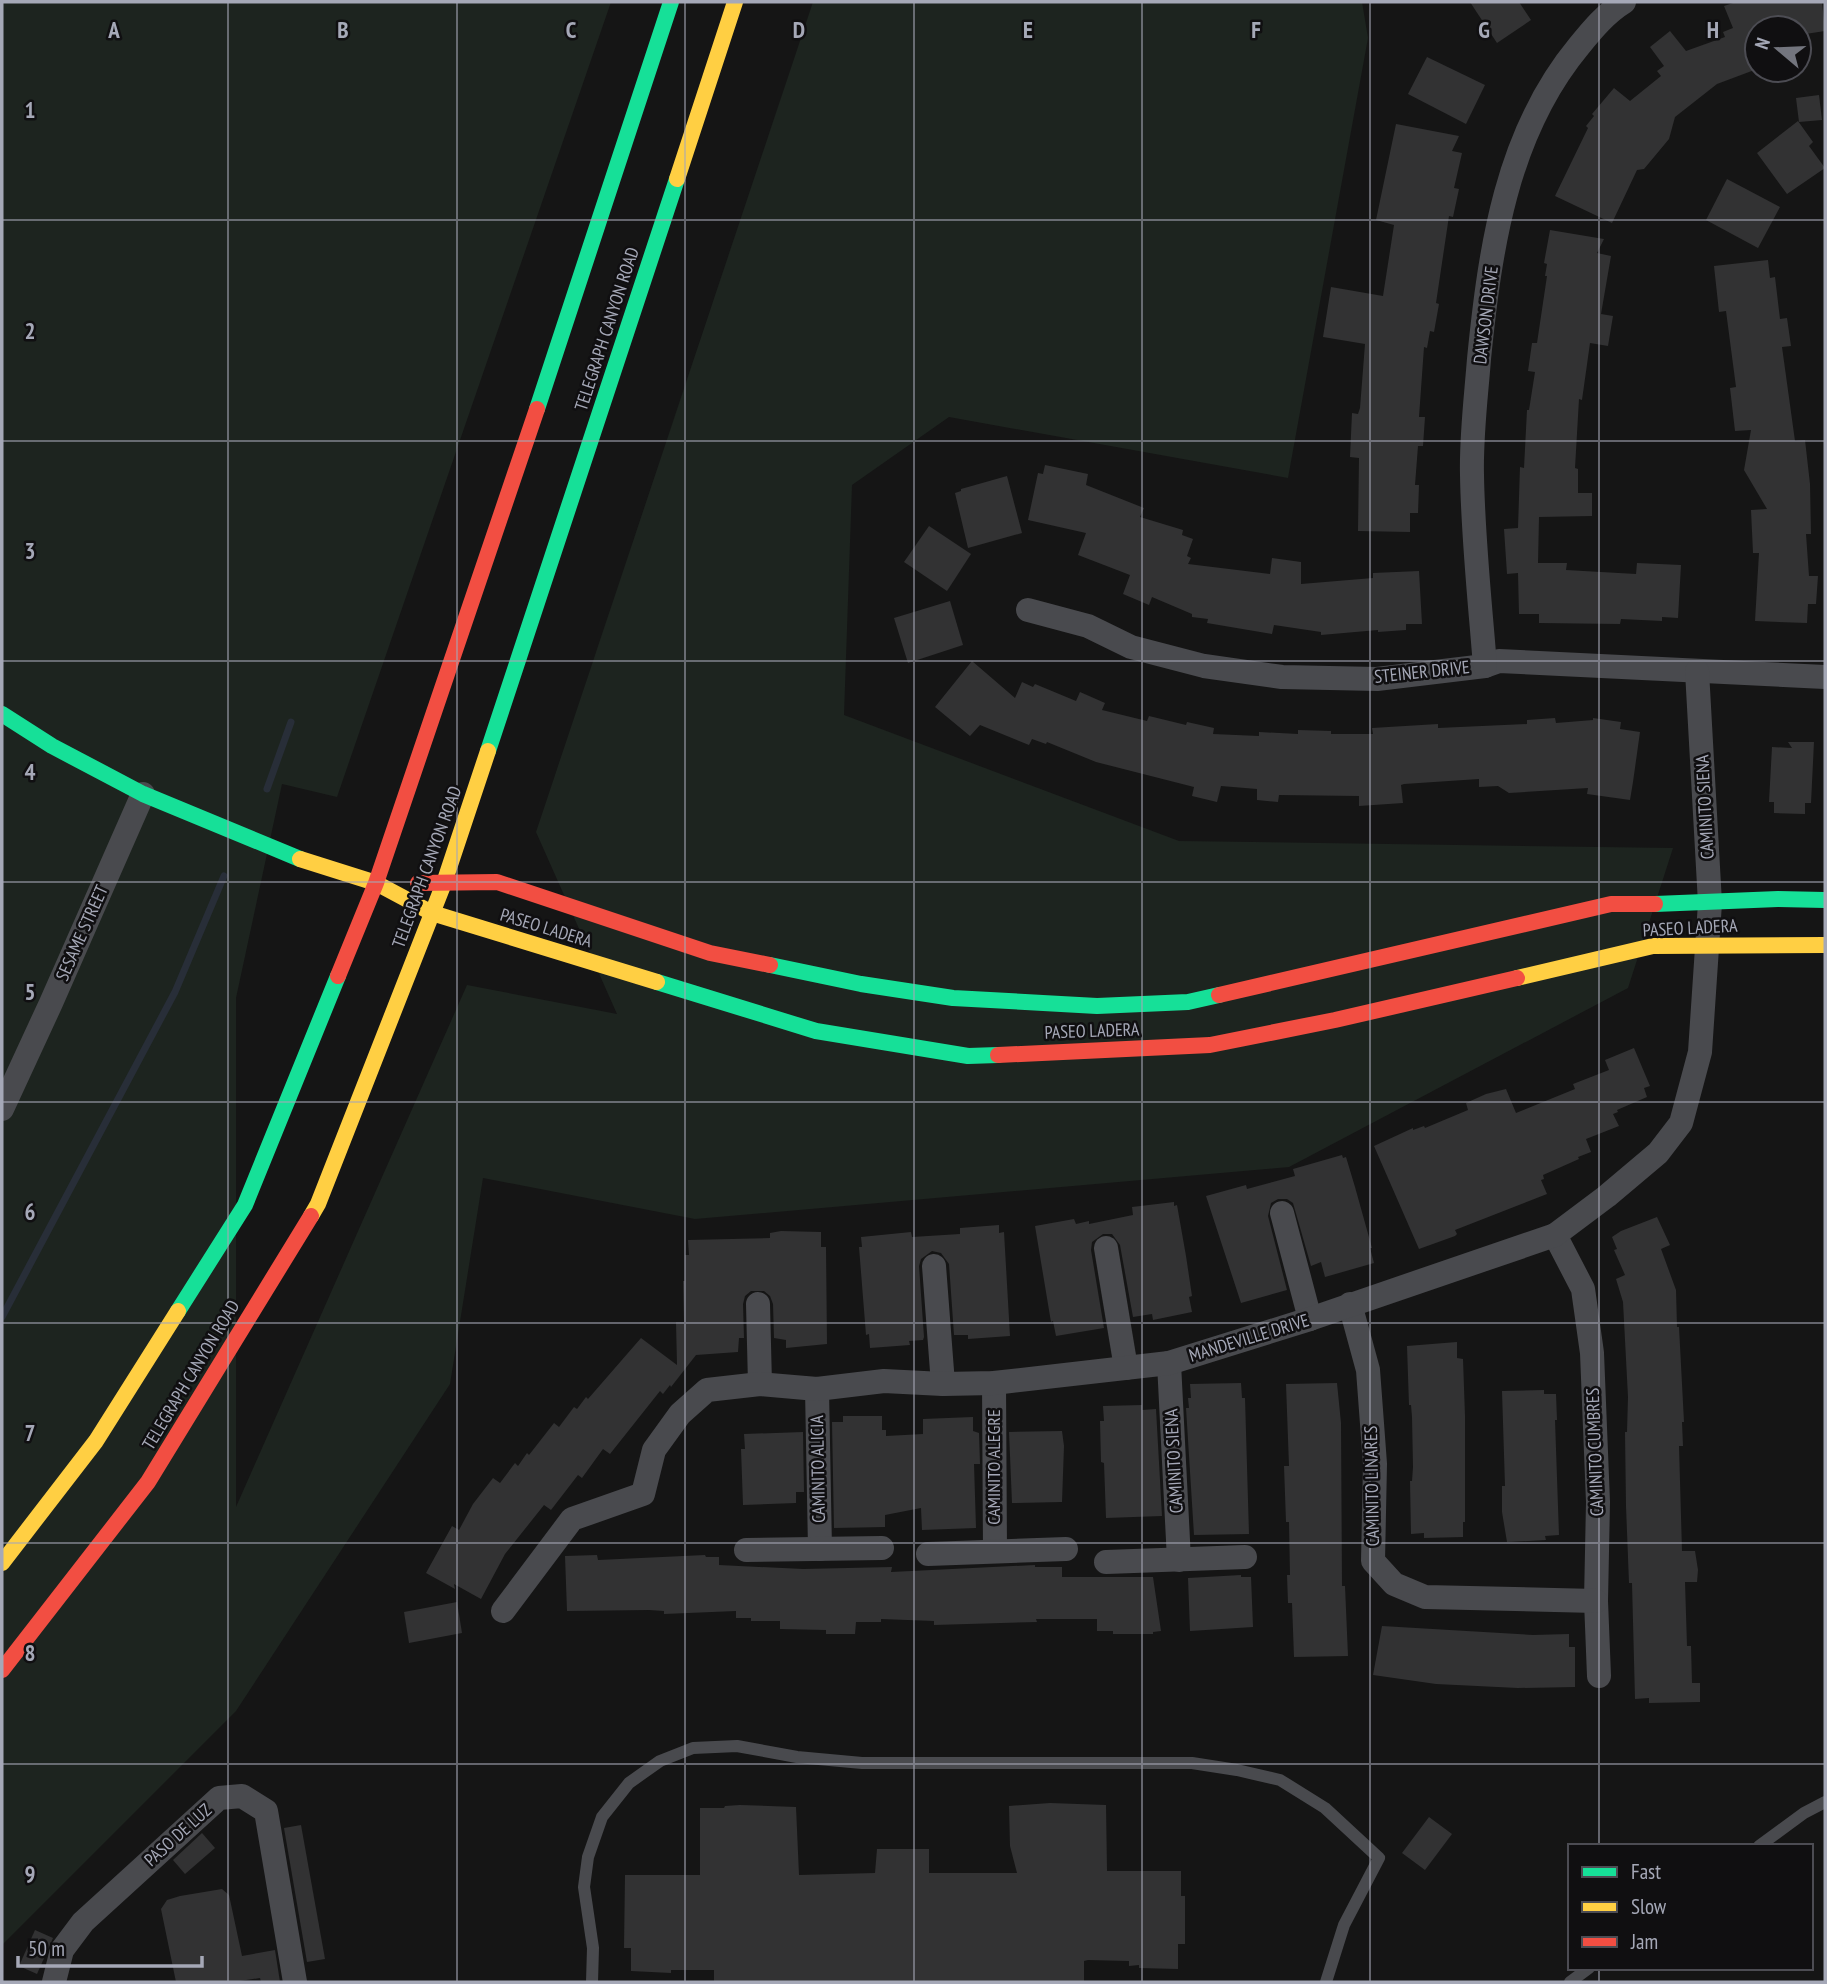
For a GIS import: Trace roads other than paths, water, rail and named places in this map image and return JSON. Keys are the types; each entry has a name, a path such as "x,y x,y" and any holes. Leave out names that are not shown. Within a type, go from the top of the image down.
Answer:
{"main road":[{"path":"2,1563 96,1441 245,1205 376,883 490,550 671,2"},
{"name":"TELEGRAPH CANYON ROAD","path":"2,1670 148,1482 318,1204 444,883 735,2"},
{"name":"PASEO LADERA","path":"2,714 52,746 143,794 304,861 376,883 432,913 816,1031 968,1056 1210,1045 1335,1020 1653,946 1825,945"},
{"name":"PASEO LADERA","path":"376,883 497,882 710,953 861,984 953,998 1097,1006 1188,1002 1611,904 1825,900"}],"street":[{"name":"DAWSON DRIVE","path":"1485,666 1472,473 1472,435 1486,288 1511,176 1529,123 1566,61 1616,4"},
{"name":"STEINER DRIVE","path":"1028,610 1088,626 1131,647 1204,666 1282,677 1377,679 1485,666 1499,661 1825,677"},
{"name":"CAMINITO SIENA","path":"1697,671 1710,903 1708,944"},
{"name":"SESAME STREET","path":"2,1109 143,794"},
{"name":"MANDEVILLE DRIVE","path":"503,1611 572,1519 643,1494 654,1451 681,1414 707,1390 760,1384 817,1389 884,1381 943,1384 994,1382 1169,1363 1310,1319 1555,1235 1658,1153 1681,1124 1700,1052 1708,944"},
{"path":"1282,1213 1310,1319"},
{"name":"CAMINITO CUMBRES","path":"1555,1235 1583,1289 1592,1353 1598,1502 1596,1601 1600,1675"},
{"path":"1106,1248 1126,1368"},
{"path":"934,1266 943,1384"},
{"path":"758,1304 760,1384"},
{"name":"CAMINITO LINARES","path":"1350,1304 1368,1370 1375,1464 1373,1561 1394,1584 1425,1597 1596,1601"},
{"name":"CAMINITO SIENA","path":"1169,1363 1179,1559"},
{"name":"CAMINITO ALEGRE","path":"994,1382 995,1552"},
{"name":"CAMINITO ALICIA","path":"817,1389 820,1549"},
{"name":"CAMINITO ALICIA","path":"746,1550 882,1548"},
{"name":"CAMINITO ALEGRE","path":"928,1555 1066,1549"},
{"path":"1106,1562 1245,1557"},
{"name":"PASO DE LUZ","path":"54,1982 62,1951 83,1922 219,1798 242,1796 265,1811 295,1982"}],"lane":[{"path":"592,1982 593,1948 584,1887 587,1857 602,1817 629,1783 660,1761 693,1748 737,1746 797,1757 862,1763 1192,1763 1280,1780 1325,1808 1379,1858 1344,1925 1326,1982"},
{"path":"1762,1844 1804,1813 1825,1802"},
{"path":"1570,1982 1586,1970"}],"waterway":[{"path":"267,789 291,722"},
{"path":"2,1317 175,992 224,876"}]}
